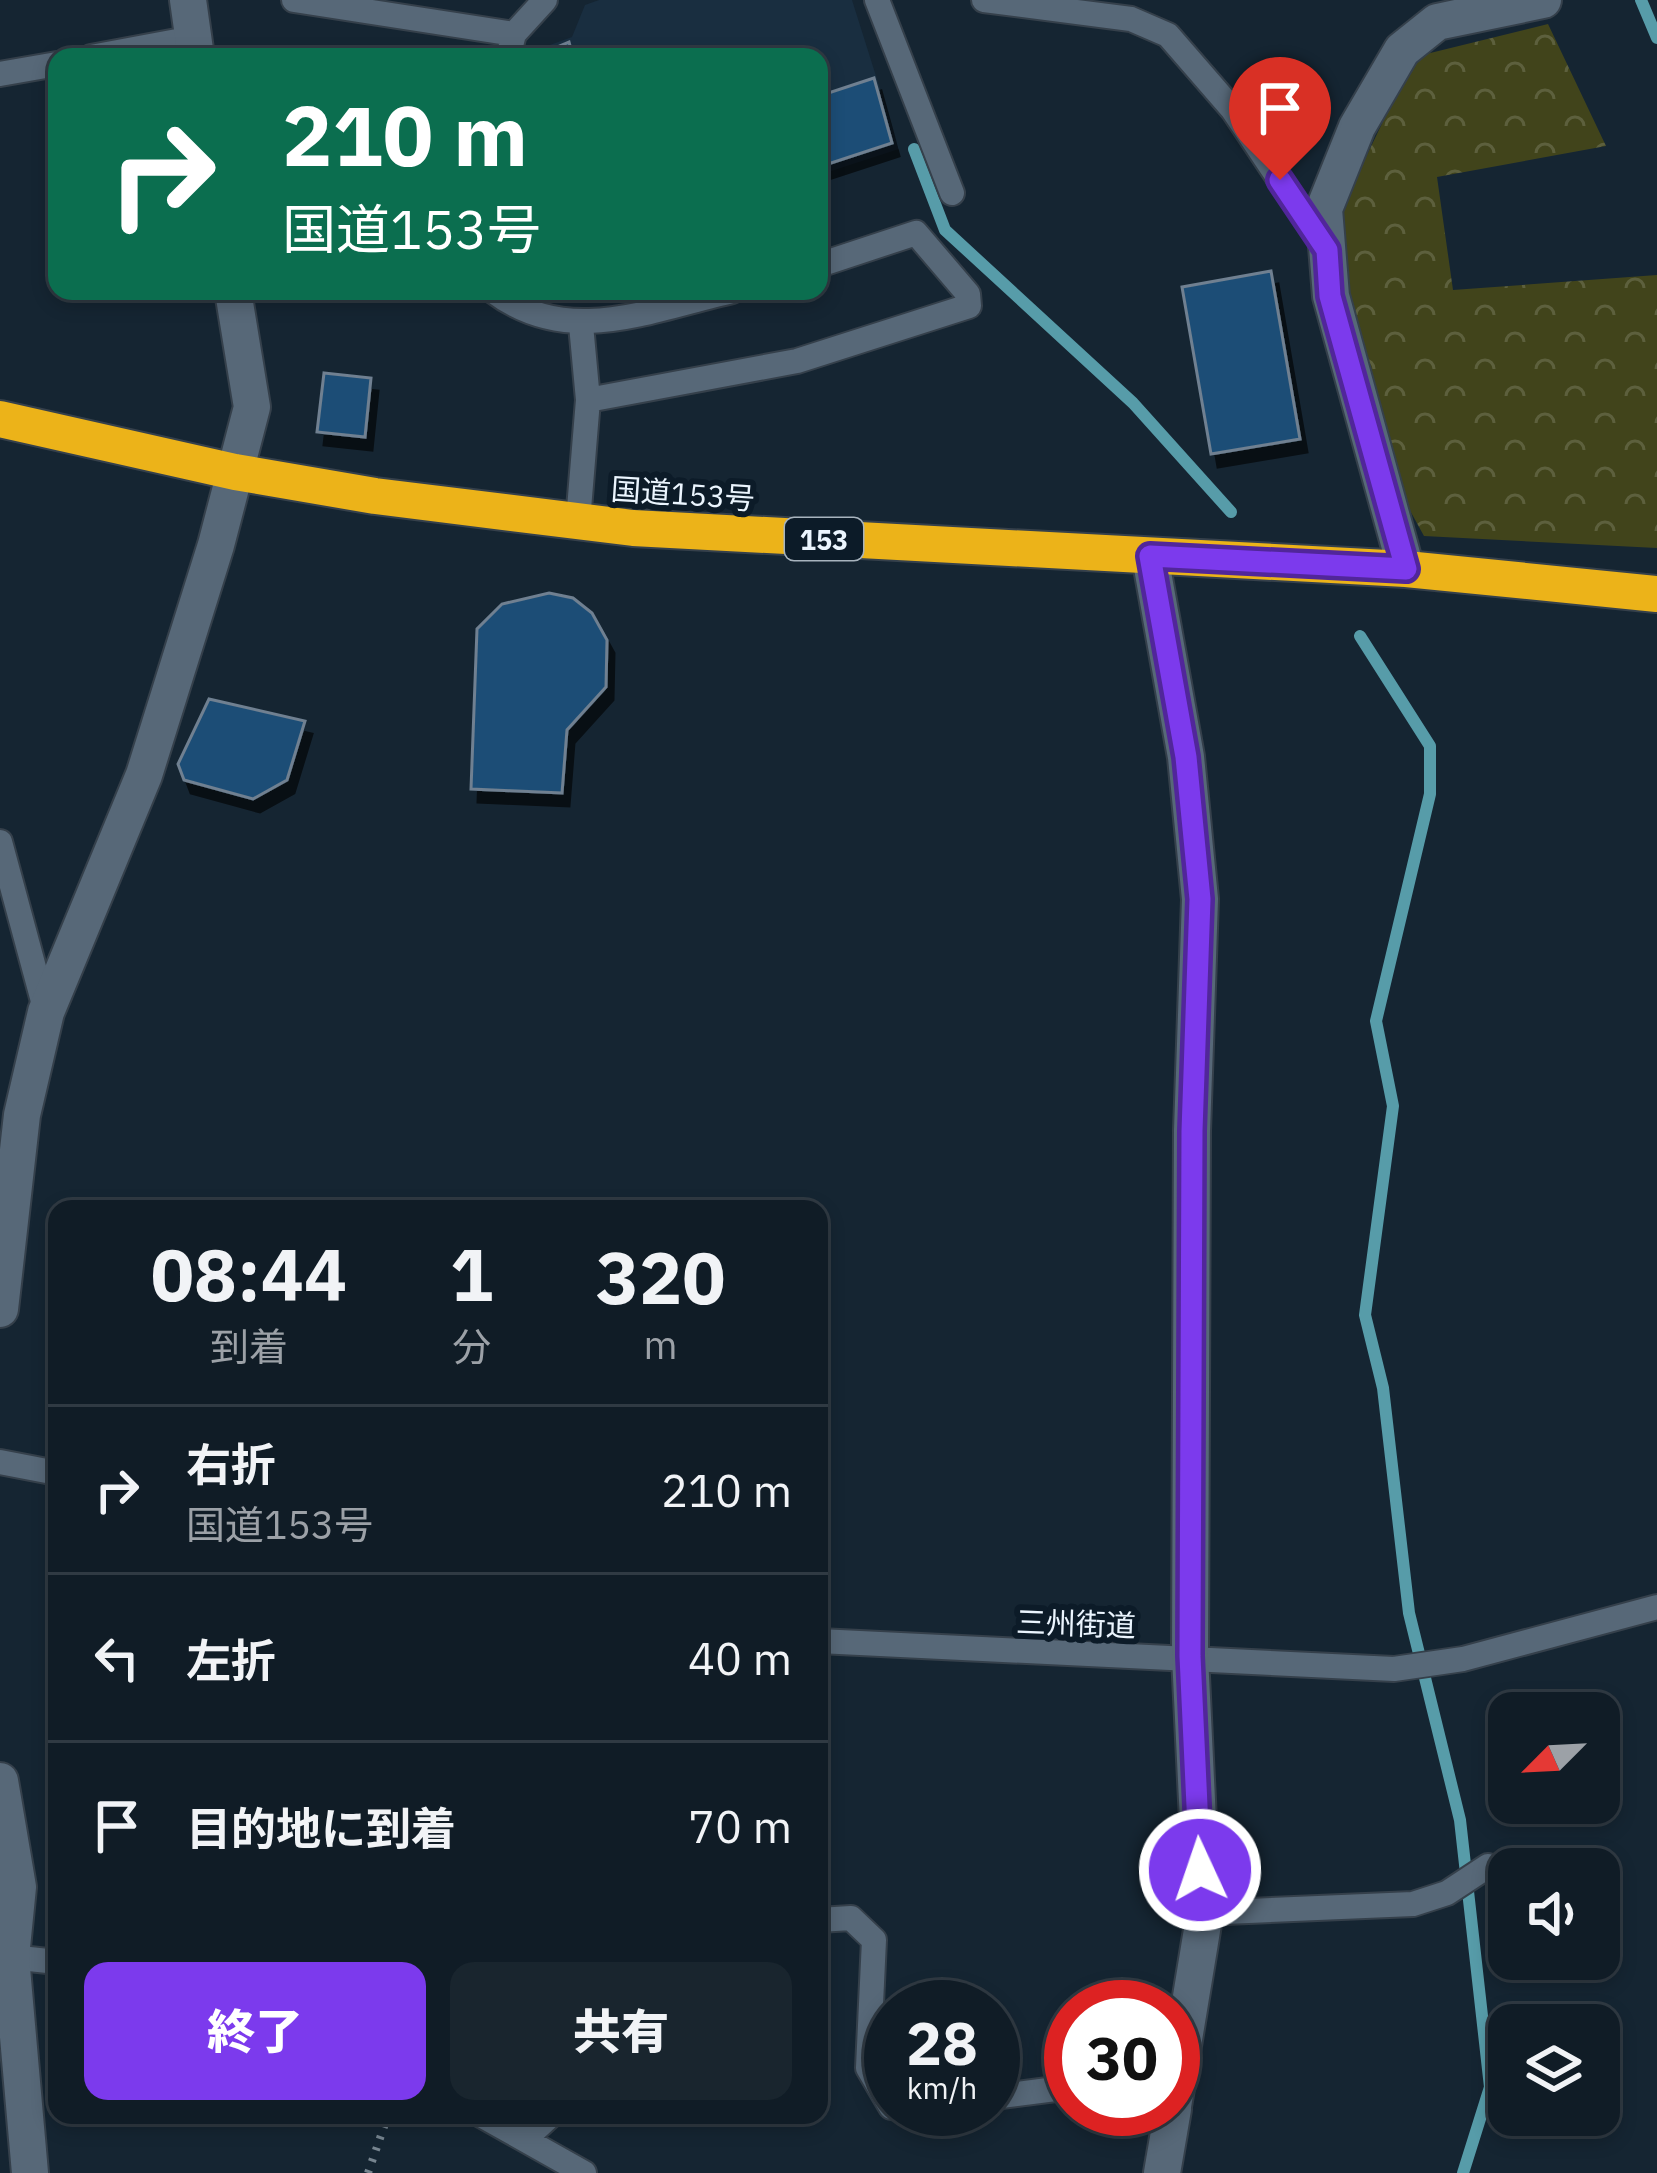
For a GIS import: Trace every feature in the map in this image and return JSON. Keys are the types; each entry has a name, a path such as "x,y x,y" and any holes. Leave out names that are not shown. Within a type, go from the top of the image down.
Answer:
{"highway":[{"name":"国道153号","path":"0,419 235,472 578,521 1406,569 1657,594"}],"street":[{"path":"188,0 195,47"},
{"path":"1406,569 1330,296 1324,209 1358,127 1402,50 1437,22 1543,0"},
{"path":"0,1310 22,1115 46,1012 144,775 252,407 234,300"},
{"path":"1150,556 1186,757 1200,899 1192,1131 1190,1656 1202,1913 1191,1980"},
{"path":"0,1781 18,1887 11,1957 30,2173"},
{"path":"1162,2173 1167,2136"}],"lane":[{"path":"294,0 511,46 545,0"},
{"path":"877,0 952,193"},
{"path":"984,0 1131,20 1168,35 1233,110 1327,250"},
{"path":"0,74 48,66"},
{"path":"588,400 797,361 969,306 968,294 916,233 828,262"},
{"path":"505,300 518,310 581,325 692,300"},
{"path":"578,521 588,400 581,325"},
{"path":"0,842 46,1012"},
{"path":"0,1462 48,1471"},
{"name":"三州街道","path":"828,1641 1404,1668 1657,1607"},
{"path":"1202,1913 1413,1904 1447,1893 1483,1868"},
{"path":"828,1919 851,1918 874,1940 872,1980"},
{"path":"11,1957 48,1962"},
{"path":"498,2124 584,2173"},
{"path":"525,2139 541,2124"}],"path":[{"path":"368,2173 385,2124"}],"shaded area":[{"path":"599,0 852,0 899,149 828,172 828,48 542,48 572,37 585,5"}],"green space":[{"path":"1548,24 1606,146 1437,177 1453,290 1657,275 1657,548 1424,536 1396,485 1351,302 1340,211 1414,57"}],"building":[{"path":"874,78 892,143 828,164 828,93"},
{"path":"1271,271 1300,439 1211,454 1182,287"},
{"path":"324,373 371,378 365,437 317,432"},
{"path":"549,593 573,598 592,613 607,640 606,687 567,730 562,793 471,789 477,629 502,604"},
{"path":"209,699 305,721 287,780 253,799 184,780 178,764"}],"waterway":[{"path":"1641,0 1657,38"},
{"path":"914,149 945,230 1133,403 1231,512"},
{"path":"1360,636 1430,746 1430,794 1376,1021 1393,1106 1365,1315 1383,1388 1409,1613 1460,1820 1490,2087 1463,2173"}],"route":[{"path":"1200,1870 1190,1656 1192,1131 1200,899 1186,757 1150,556 1406,569 1330,296 1327,250 1280,180"}]}
